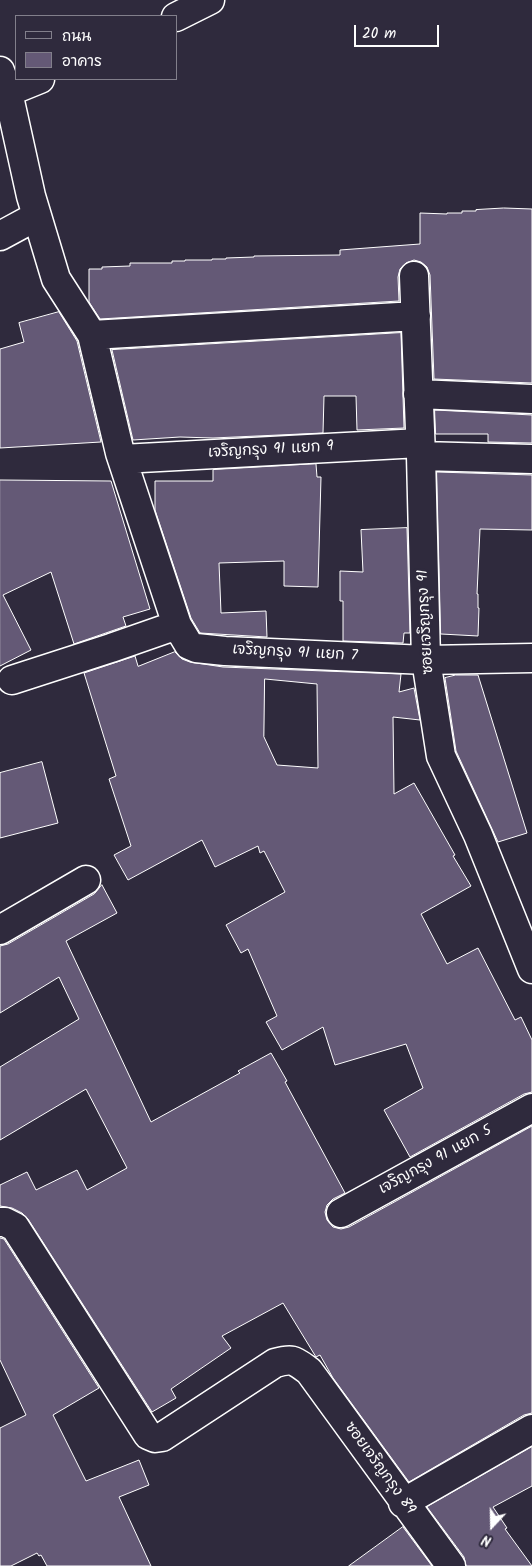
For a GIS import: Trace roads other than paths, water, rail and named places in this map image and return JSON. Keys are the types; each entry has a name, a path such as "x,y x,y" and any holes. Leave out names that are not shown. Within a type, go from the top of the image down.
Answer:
{"street":[{"path":"178,16 210,0"},
{"path":"4,81 22,80"},
{"name":"เจริญกรุง 91 แยก 7","path":"4,81 31,196 56,280 92,335 122,459 177,625 190,645 196,648 426,660 532,658"},
{"path":"0,236 37,216"},
{"name":"ซอยเจริญกรุง 91","path":"414,276 421,450 426,660 441,756 478,835 532,969"},
{"path":"92,335 416,316"},
{"path":"418,394 532,399"},
{"name":"เจริญกรุง 91 แยก 9","path":"122,459 421,450 532,459"},
{"path":"12,680 177,625"},
{"path":"0,930 86,880"},
{"name":"เจริญกรุง 91 แยก 5","path":"341,1213 532,1108"},
{"name":"ซอยเจริญกรุง 89","path":"0,1222 6,1222 15,1227 148,1435 162,1438 275,1363 288,1359 297,1362 309,1371 403,1503 451,1566"},
{"path":"403,1503 532,1429"}]}
